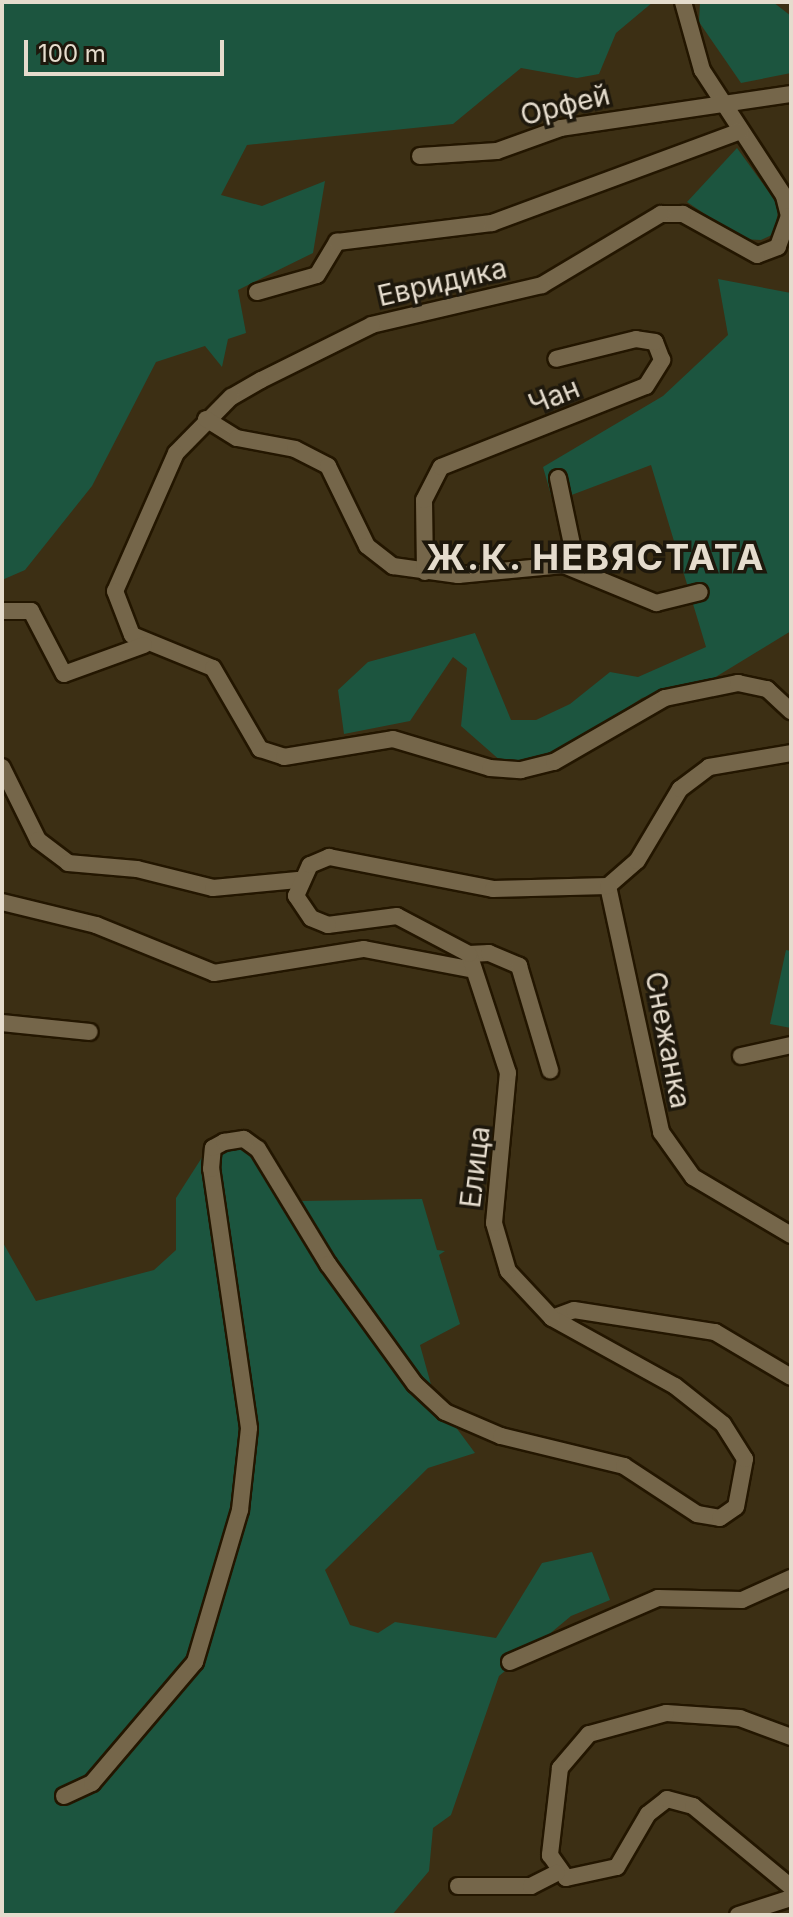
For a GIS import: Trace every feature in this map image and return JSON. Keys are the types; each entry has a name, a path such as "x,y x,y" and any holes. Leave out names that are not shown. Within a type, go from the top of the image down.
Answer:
{"street":[{"name":"Евридика","path":"144,645 120,614 115,591 121,563 176,453 206,419 231,397 372,325 542,285 661,214 683,214 757,255 778,247 789,216 784,196 702,70 683,2"},
{"name":"Орфей","path":"420,156 497,151 561,128 791,94"},
{"path":"257,292 317,275 337,242 492,223 741,131"},
{"name":"Чан","path":"425,572 424,500 441,467 646,386 662,360 655,342 636,339 556,359"},
{"path":"206,419 237,438 320,460 337,475 375,554 425,572 564,565 656,603 700,592"},
{"path":"558,478 575,559 564,565"},
{"path":"2,611 31,611 64,674 144,645 213,668 260,749 284,757 393,739 490,768 521,770 554,762 665,698 738,683 767,689 791,711"},
{"path":"2,767 38,840 68,863 137,869 213,888 298,880 320,861 354,857 493,889 608,886 637,861 673,797 709,767 791,753"},
{"path":"298,880 296,896 311,918 328,925 397,916 472,962"},
{"name":"Снежанка","path":"608,886 661,1132 693,1177 791,1235"},
{"path":"2,902 96,925 214,973 364,949 472,962 489,953 519,966 550,1070"},
{"name":"Елица","path":"64,1796 92,1783 195,1662 236,1525 249,1428 214,1188 213,1148 244,1139 258,1149 328,1264 415,1384 445,1412 501,1436 624,1466 697,1514 729,1514 746,1470 741,1447 723,1424 675,1386 552,1318 522,1290 499,1248 495,1189 508,1073 472,962"},
{"path":"2,1023 90,1032"},
{"path":"741,1056 791,1045"},
{"path":"552,1318 574,1310 715,1332 791,1377"},
{"path":"510,1662 658,1598 742,1600 791,1578"},
{"path":"557,1873 550,1855 551,1802 560,1768 589,1734 666,1713 740,1718 791,1737"},
{"path":"458,1886 531,1886 557,1873 580,1878 617,1867 648,1814 667,1799 693,1806 791,1887"},
{"path":"738,1915 791,1898"}],"green space":[{"path":"2,2 653,2 616,33 599,74 577,78 521,68 453,124 247,145 221,195 262,206 325,181 313,253 238,290 246,333 228,339 222,367 205,346 156,362 92,486 25,570 2,580"},
{"path":"700,2 773,2 791,16 791,73 741,83 699,22"},
{"path":"737,148 779,206 774,234 761,240 742,239 687,202"},
{"path":"718,279 791,293 791,631 714,678 642,698 565,750 533,759 502,762 461,726 467,668 453,657 410,721 344,734 338,690 368,662 475,633 511,720 536,720 570,704 610,672 638,677 706,647 651,465 553,502 543,467 663,396 728,335"},
{"path":"786,950 791,951 791,1028 770,1024"},
{"path":"217,1134 269,1147 301,1201 422,1199 437,1250 445,1251 439,1255 460,1324 420,1345 435,1399 475,1453 428,1468 325,1570 350,1625 378,1633 395,1622 496,1638 542,1563 592,1552 610,1600 571,1616 499,1676 451,1815 433,1828 429,1871 392,1915 2,1915 2,1241 36,1301 154,1270 176,1250 176,1198"}],"district":[{"name":"Ж.К. НЕВЯСТАТА","path":"596,558"}]}
